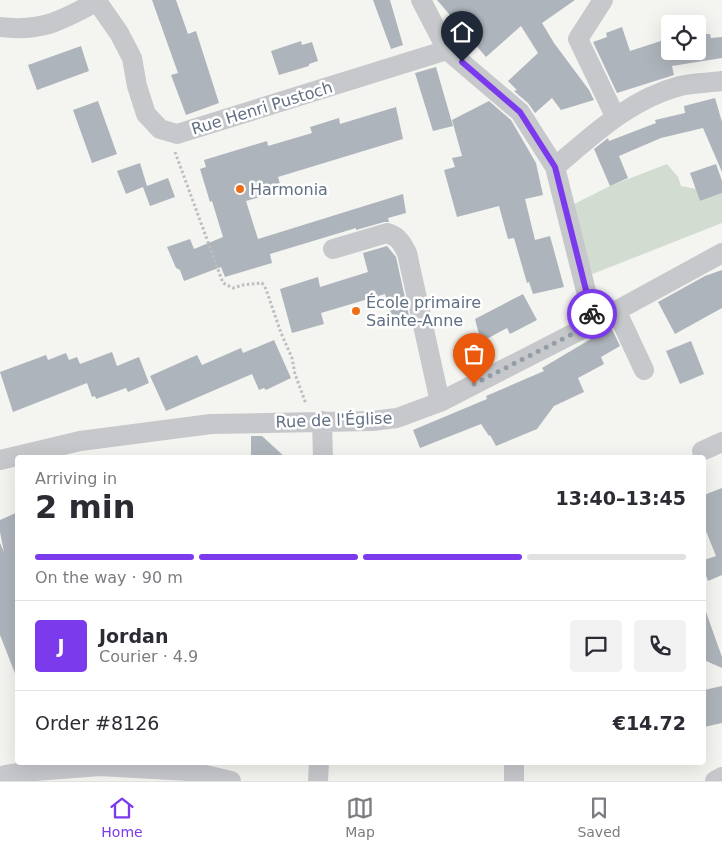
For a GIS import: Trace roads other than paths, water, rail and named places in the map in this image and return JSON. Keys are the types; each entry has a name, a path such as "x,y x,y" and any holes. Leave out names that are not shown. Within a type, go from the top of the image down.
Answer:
{"street":[{"path":"421,0 447,50 520,112 555,167 594,323"},
{"path":"602,0 578,39 615,116"},
{"path":"0,27 20,29 45,26 96,1"},
{"name":"Rue Henri Pustoch","path":"96,1 119,33 132,58 136,86 146,114 160,129 177,134 447,50"},
{"path":"555,167 615,116 653,96 681,86 722,81"},
{"path":"333,249 387,233 400,239 407,253 440,402"},
{"name":"Rue de l'Église","path":"21,455 80,441 211,424 372,421 397,418 440,402 594,323 722,253"},
{"path":"616,310 644,370"},
{"path":"314,421 322,455"},
{"path":"702,450 722,442"},
{"name":"Rue de l'Église","path":"0,460 15,456"},
{"path":"318,781 319,765"},
{"path":"514,765 514,781"},
{"path":"0,780 5,775 23,772 100,766 188,771 231,781"},
{"path":"715,781 722,779"}],"place":[{"name":"Harmonia","path":"240,189"},
{"name":"École primaire Sainte-Anne","path":"356,311"}]}
